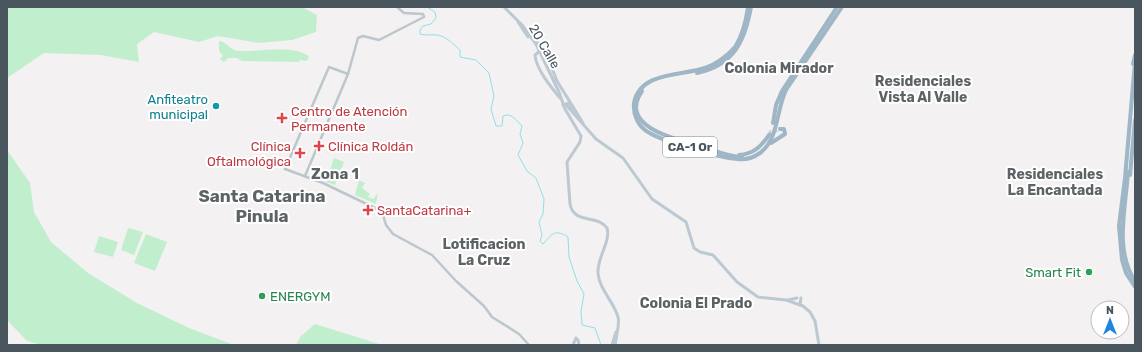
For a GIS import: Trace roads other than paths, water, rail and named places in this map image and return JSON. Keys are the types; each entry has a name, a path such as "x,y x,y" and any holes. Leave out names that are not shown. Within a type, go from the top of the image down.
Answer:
{"highway":[{"name":"CA-1 Or","path":"750,7 740,38 730,52 710,66 658,78 647,83 636,97 634,113 639,124 652,135 732,159 744,160 754,157 768,145 774,133 780,104 786,90 842,7"},
{"name":"CA-1 Or","path":"750,7 742,42 728,58 703,71 653,82 642,92 638,103 640,117 646,126 652,131 734,156 748,156 756,153 765,145 770,135 779,96 838,7"},
{"path":"837,14 835,13 838,7"},
{"path":"827,29 832,19 830,17"},
{"path":"1135,55 1122,192 1121,243 1126,273 1135,287"},
{"path":"1126,197 1126,178 1135,62"},
{"path":"1122,192 1126,178 1135,94"},
{"path":"1128,117 1131,120 1135,120 1121,243 1127,264 1135,281"},
{"path":"768,145 784,135 784,130 780,129"},
{"path":"720,152 737,155 750,153 762,145 769,135"},
{"path":"1127,138 1130,140 1134,138"}],"main road":[{"name":"20 Calle","path":"504,7 518,20 536,44 562,100"},
{"path":"518,20 519,26 535,47 554,89"},
{"path":"528,33 545,51 557,81"},
{"path":"586,128 553,76 545,55 542,51 537,52 536,58 554,89 566,105 576,117 586,128 596,139 624,158 652,199 686,222 694,248 700,252 714,255 737,282 758,297 786,300 800,305 812,316 819,345"},
{"path":"566,105 581,136 580,142 567,162 567,177 571,210 576,215 600,222 607,228 608,236 599,259 598,274 602,286 618,317 614,343"},
{"path":"786,300 797,298"},
{"path":"800,305 801,298"},
{"path":"574,345 576,338 579,345"}],"street":[{"path":"305,176 348,74 354,58 355,47 361,36 379,40 424,17 423,14 402,12 397,7"},
{"path":"348,74 329,67 285,169 305,176 377,209 383,215 386,225 393,234 427,252 481,303 492,317 519,334 529,345"},
{"path":"1127,138 1134,138"}],"waterway":[{"path":"410,7 427,7 435,12 436,18 431,24 423,26 420,30 420,34 439,35 446,38 460,50 460,57 476,60 489,73 494,96 491,109 496,126 502,126 503,116 506,115 514,118 522,126 520,134 523,143 518,155 527,171 536,178 544,199 543,214 539,222 542,235 540,241 543,244 554,233 560,233 568,237 569,257 577,281 584,294 581,311 582,325 595,328 601,345"}],"tunnel":[{"path":"769,135 771,132 780,129"}],"place":[{"name":"Anfiteatro municipal","path":"216,106"},
{"name":"Centro de Atención Permanente","path":"282,118"},
{"name":"Clínica Roldán","path":"319,146"},
{"name":"Clínica Oftalmológica","path":"300,153"},
{"name":"SantaCatarina+","path":"368,210"},
{"name":"Smart Fit","path":"1089,272"},
{"name":"ENERGYM","path":"262,296"}],"district":[{"name":"Colonia Mirador","path":"779,68"},
{"name":"Residenciales Vista Al Valle","path":"923,90"},
{"name":"Zona 1","path":"335,174"},
{"name":"Residenciales La Encantada","path":"1055,182"},
{"name":"Santa Catarina Pinula","path":"262,206"},
{"name":"Lotificacion La Cruz","path":"484,252"},
{"name":"Colonia El Prado","path":"696,303"}]}
